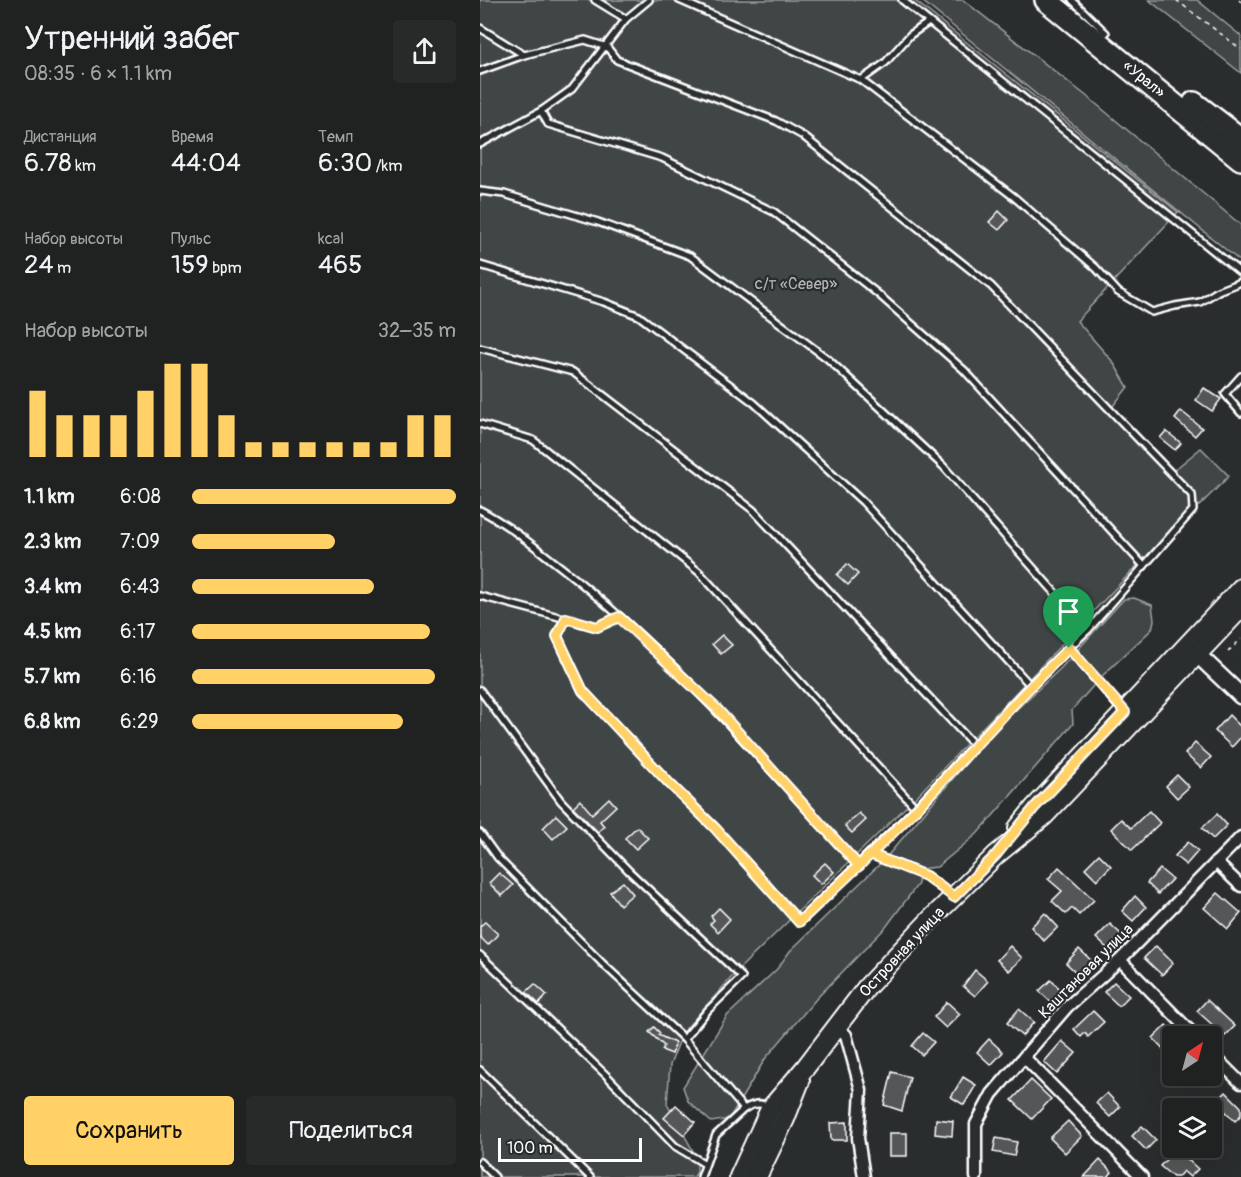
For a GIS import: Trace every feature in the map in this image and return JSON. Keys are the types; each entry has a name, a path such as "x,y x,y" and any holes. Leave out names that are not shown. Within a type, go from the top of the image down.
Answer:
{"highway":[{"name":"«Урал»","path":"1046,0 1241,159"},
{"name":"«Урал»","path":"1063,0 1241,140"}],"main road":[{"path":"1197,123 1241,168"},
{"name":"Островная улица","path":"739,1177 770,1109 805,1068 836,1026 888,965 996,855 1035,807 1241,588"},
{"name":"Островная улица","path":"996,855 1044,816 1241,608"},
{"name":"Островная улица","path":"757,1177 785,1119 805,1068"}],"street":[{"path":"1197,655 1239,689"},
{"name":"Каштановая улица","path":"976,1177 976,1124 992,1094 1067,1007 1120,960 1241,837"},
{"path":"1216,862 1241,886"},
{"path":"1120,960 1185,1026"},
{"path":"836,1026 846,1035 861,1090 858,1138 864,1177"},
{"path":"1025,1058 1142,1177"},
{"path":"1222,1064 1241,1083"}],"lane":[{"path":"595,0 626,19"},
{"path":"480,144 541,111 572,89 607,47 626,19 649,0"},
{"path":"679,0 861,80 1014,197 1096,268 1118,292 1152,312 1200,302 1218,291 1241,282"},
{"path":"902,0 1241,273"},
{"path":"1072,0 1106,33"},
{"path":"861,80 885,63 910,35 929,22"},
{"path":"480,28 524,55"},
{"path":"480,71 524,55 585,40 607,47 617,60 776,121 803,135 992,286 1192,495 1193,510 1088,630 1030,685 859,866 799,922 715,828 669,783 583,691 557,636 566,618"},
{"path":"541,111 548,124 662,158 774,212 878,294 964,370 1144,566"},
{"path":"480,190 504,194 598,222 690,256 828,359 943,466 1088,630"},
{"path":"480,265 604,302 639,316 754,403 863,502 1030,685"},
{"path":"480,348 573,372 753,510 974,745"},
{"path":"1241,376 1225,394 1241,413"},
{"path":"480,424 533,440 699,572 916,808"},
{"path":"480,510 529,543 581,583 717,709 859,866"},
{"path":"480,596 597,627 619,617"},
{"path":"1069,648 1125,712"},
{"path":"480,690 561,801 630,872 741,977 684,1039"},
{"path":"480,833 498,858 603,964 684,1039 744,1109"},
{"path":"870,854 926,876 954,897"},
{"path":"480,955 607,1076 675,1146 705,1164"},
{"path":"480,1070 590,1177"},
{"path":"701,1177 716,1136 744,1109 752,1105 765,1105 770,1109"},
{"path":"480,1162 495,1177"}],"path":[{"path":"1176,0 1241,50"},
{"path":"1228,652 1241,639"}],"green space":[{"name":"с/т «Север»","path":"480,0 914,0 1178,212 1077,321 1113,362 1128,387 1109,411 1168,475 1201,448 1229,476 1199,506 1196,504 913,800 739,969 683,1032 670,1065 667,1104 697,1158 697,1172 694,1177 480,1177"},
{"path":"921,0 963,0 1089,98 1241,225 1241,262"},
{"path":"1149,0 1197,0 1241,36 1241,73"},
{"path":"1134,598 1152,605 1154,620 1152,629 1100,678 1072,710 1073,724 977,834 937,867 919,869 918,884 886,927 816,999 765,1059 729,1119 711,1122 688,1101 683,1087 727,1016 777,969 790,951 884,860 994,730 1061,668 1124,599"}],"building":[{"path":"999,211 1008,220 999,230 989,222"},
{"path":"1204,388 1221,399 1212,411 1196,400"},
{"path":"1181,411 1202,428 1195,436 1175,419"},
{"path":"1166,431 1181,443 1175,450 1160,438"},
{"path":"847,564 858,574 848,585 837,575"},
{"path":"722,635 732,645 721,654 712,644"},
{"path":"1229,715 1241,727 1241,737 1232,747 1215,731"},
{"path":"1195,743 1211,757 1201,768 1185,754"},
{"path":"1177,775 1189,787 1177,798 1166,786"},
{"path":"609,798 616,806 600,821 604,826 598,832 573,807 580,800 592,814"},
{"path":"1149,811 1160,823 1132,850 1111,829 1121,819 1131,828"},
{"path":"859,813 866,820 852,833 845,826"},
{"path":"1217,814 1227,825 1213,839 1202,828"},
{"path":"556,815 567,826 553,839 543,828"},
{"path":"637,827 648,838 636,849 625,838"},
{"path":"1188,842 1198,851 1186,865 1175,856"},
{"path":"1099,854 1111,866 1097,880 1085,868"},
{"path":"825,863 834,872 821,884 812,875"},
{"path":"1059,867 1094,900 1079,915 1072,908 1066,914 1052,901 1062,891 1048,879"},
{"path":"1160,869 1172,879 1158,894 1147,883"},
{"path":"499,873 513,885 502,896 489,883"},
{"path":"623,882 633,894 620,905 610,892"},
{"path":"1218,893 1241,913 1228,929 1204,908"},
{"path":"1135,896 1146,907 1133,921 1122,911"},
{"path":"719,908 730,919 718,932 710,924 714,920 711,916"},
{"path":"1045,913 1058,927 1044,941 1031,927"},
{"path":"485,922 498,934 488,945 480,937 480,926"},
{"path":"1110,924 1122,935 1108,949 1096,938"},
{"path":"1010,946 1022,958 1009,971 997,960"},
{"path":"1156,946 1173,963 1162,975 1144,958"},
{"path":"1079,949 1093,962 1080,976 1066,963"},
{"path":"975,970 988,981 975,996 963,986"},
{"path":"1051,980 1064,993 1053,1004 1039,991"},
{"path":"1114,982 1129,996 1119,1006 1104,992"},
{"path":"535,984 547,995 539,1004 526,992"},
{"path":"1207,1000 1235,1026 1225,1036 1222,1033 1222,1026 1214,1026 1197,1011"},
{"path":"947,1002 960,1014 946,1028 934,1017"},
{"path":"1019,1009 1034,1022 1022,1036 1007,1023"},
{"path":"1093,1011 1104,1022 1088,1037 1085,1033 1081,1037 1074,1029"},
{"path":"654,1027 660,1033 658,1035 675,1043 672,1054 662,1050 664,1046 649,1032"},
{"path":"1162,1029 1162,1047 1153,1038"},
{"path":"923,1033 934,1042 922,1055 912,1046"},
{"path":"989,1039 1003,1052 991,1065 977,1052"},
{"path":"1062,1041 1076,1053 1057,1074 1044,1062"},
{"path":"892,1072 910,1077 902,1111 884,1105"},
{"path":"963,1077 976,1085 964,1105 951,1097"},
{"path":"1031,1080 1051,1099 1032,1119 1012,1100"},
{"path":"1226,1092 1241,1107 1241,1115 1235,1121 1222,1108 1222,1098 1220,1098"},
{"path":"1107,1093 1120,1107 1110,1117 1096,1103"},
{"path":"676,1105 695,1122 684,1135 664,1118"},
{"path":"936,1119 953,1121 952,1136 935,1134"},
{"path":"1068,1121 1082,1136 1065,1153 1050,1138"},
{"path":"847,1122 847,1140 831,1140 830,1123"},
{"path":"1142,1126 1156,1140 1146,1150 1132,1136"},
{"path":"889,1133 907,1133 907,1156 889,1156"},
{"path":"996,1138 1017,1142 1014,1156 993,1152"},
{"path":"1168,1158 1186,1158 1198,1169 1190,1177 1183,1171 1178,1177 1173,1177 1160,1166"},
{"path":"1100,1160 1112,1172 1108,1177 1084,1177"}],"route":[{"path":"1069,648 1030,685 916,808 859,866 799,922 715,828 669,783 583,691 557,636 566,618 597,627 619,617 717,709 859,866 870,854 926,876 954,897 996,855 1035,807 1125,712 1069,648"}]}
